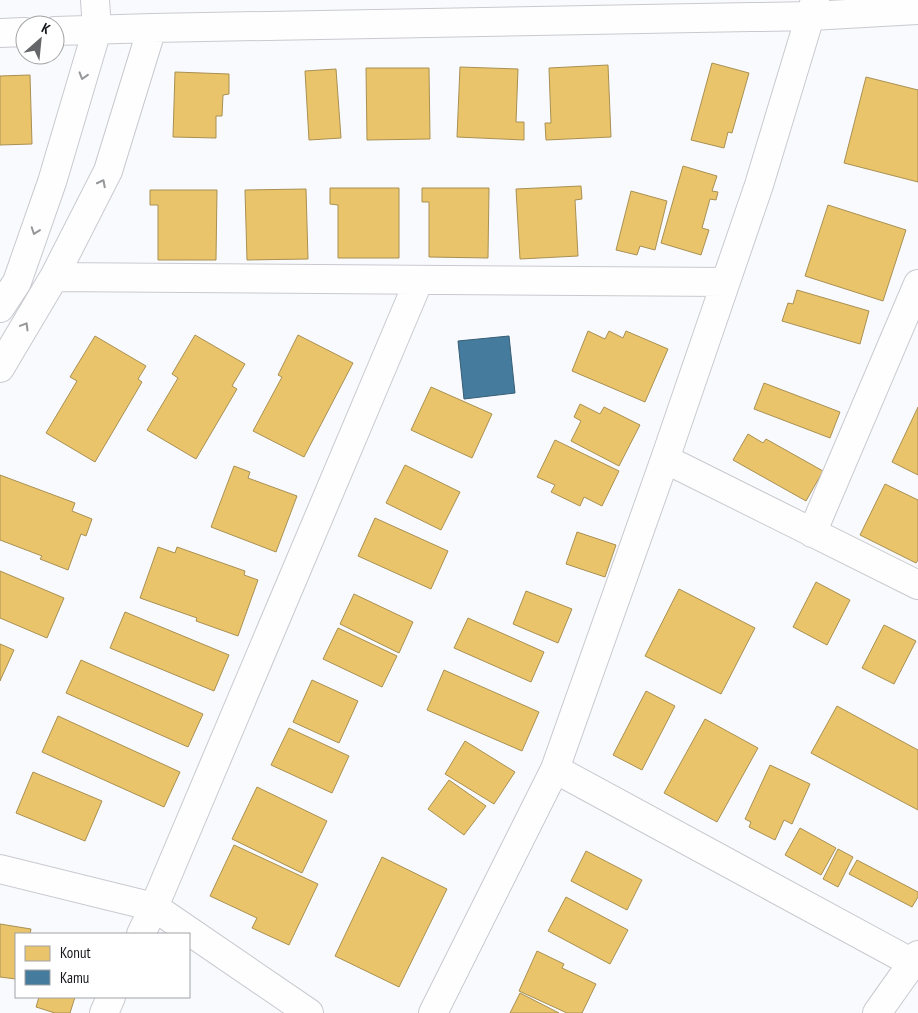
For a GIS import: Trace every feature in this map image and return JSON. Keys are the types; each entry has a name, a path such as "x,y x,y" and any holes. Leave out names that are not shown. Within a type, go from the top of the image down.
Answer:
{"street":[{"path":"0,308 8,283 52,182 97,30 96,0"},
{"path":"65,31 813,8 918,10"},
{"path":"434,1013 555,769 665,459 758,185 813,8"},
{"path":"0,368 54,278 108,171 152,28"},
{"path":"0,33 15,32"},
{"path":"54,278 725,282"},
{"path":"141,933 419,280"},
{"path":"812,533 918,284"},
{"path":"665,459 918,585"},
{"path":"555,769 916,962 877,1013"},
{"path":"0,869 154,907 309,1013"},
{"path":"104,1013 112,998"}],"building: Konut":[{"path":"712,63 749,73 732,133 728,132 724,148 691,140"},
{"path":"608,65 611,137 546,140 545,123 551,123 549,68"},
{"path":"460,67 518,69 516,122 524,122 524,140 457,137"},
{"path":"366,68 429,68 430,139 367,140"},
{"path":"336,69 341,138 309,140 305,71"},
{"path":"175,72 229,74 229,94 223,95 222,116 216,116 216,138 173,137"},
{"path":"30,75 32,144 0,145 0,76"},
{"path":"866,77 918,90 918,182 844,163"},
{"path":"683,166 717,176 712,191 718,192 716,200 710,199 702,228 709,230 701,255 661,243"},
{"path":"581,186 582,199 575,200 578,256 520,259 516,189"},
{"path":"330,188 399,188 399,258 338,258 338,205 330,204"},
{"path":"422,188 489,188 488,258 429,257 429,202 422,202"},
{"path":"306,189 308,259 247,260 245,190"},
{"path":"150,190 217,190 216,260 158,260 158,205 150,205"},
{"path":"631,191 667,201 655,250 640,246 637,255 616,250"},
{"path":"828,205 906,230 883,301 805,276"},
{"path":"797,290 869,311 860,344 782,321 788,303 793,304"},
{"path":"588,331 605,339 609,331 623,338 626,331 668,349 645,402 572,371"},
{"path":"195,335 245,364 232,386 237,389 196,459 147,430 178,378 172,374"},
{"path":"298,335 353,363 304,457 253,431 282,377 278,375"},
{"path":"95,336 146,366 138,379 142,382 95,462 46,433 77,381 70,377"},
{"path":"764,383 840,412 830,438 754,409"},
{"path":"431,387 492,414 472,458 411,430"},
{"path":"580,404 600,414 604,407 640,425 619,466 571,441 581,421 574,417"},
{"path":"918,407 918,475 892,462"},
{"path":"748,434 763,443 766,439 823,471 806,501 733,460"},
{"path":"555,440 619,471 602,506 584,497 580,506 551,492 555,485 537,477"},
{"path":"405,465 460,492 441,530 386,503"},
{"path":"234,466 250,472 248,478 297,496 276,552 211,527"},
{"path":"0,475 75,503 72,511 92,519 86,536 81,534 68,570 40,559 42,556 0,540"},
{"path":"885,484 918,500 918,560 916,563 860,535"},
{"path":"375,518 448,551 431,589 358,556"},
{"path":"577,532 616,545 605,577 566,564"},
{"path":"158,547 175,553 177,547 245,571 244,575 258,580 238,636 196,621 197,618 140,598"},
{"path":"0,571 64,598 47,638 0,618"},
{"path":"816,582 850,600 827,645 793,627"},
{"path":"679,589 755,628 721,694 645,656"},
{"path":"526,591 572,609 558,643 513,624"},
{"path":"354,594 413,622 399,653 340,624"},
{"path":"125,612 229,655 214,691 110,648"},
{"path":"468,618 544,652 531,682 454,648"},
{"path":"884,625 916,641 894,684 862,668"},
{"path":"338,628 397,656 382,687 323,659"},
{"path":"0,644 14,650 0,681"},
{"path":"81,660 203,714 188,747 66,693"},
{"path":"444,670 539,712 522,751 427,710"},
{"path":"312,680 358,701 339,743 293,722"},
{"path":"646,691 675,706 642,770 613,755"},
{"path":"837,706 918,750 918,810 811,753"},
{"path":"58,716 180,772 164,807 42,752"},
{"path":"705,719 758,748 717,822 664,793"},
{"path":"289,728 349,756 332,793 271,765"},
{"path":"465,741 515,772 494,804 445,774"},
{"path":"770,765 810,784 792,824 784,820 775,840 749,827 751,822 745,819"},
{"path":"33,772 102,801 85,841 16,813"},
{"path":"449,780 486,806 464,835 428,809"},
{"path":"257,787 327,821 302,873 232,839"},
{"path":"800,828 836,848 821,875 785,855"},
{"path":"234,845 318,884 289,945 252,928 257,918 210,896"},
{"path":"838,849 853,857 838,887 823,879"},
{"path":"586,851 642,880 627,910 571,881"},
{"path":"382,857 447,889 399,987 335,956"},
{"path":"857,860 918,892 918,897 912,907 849,874"},
{"path":"566,897 628,930 610,964 548,931"},
{"path":"0,924 31,929 30,933 15,933 15,979 0,977"},
{"path":"537,951 564,964 562,968 596,984 582,1013 567,1013 519,991"},
{"path":"520,993 559,1013 510,1013"},
{"path":"39,998 75,998 70,1013 55,1013 36,1007"}],"building: Kamu":[{"path":"509,336 515,393 464,399 458,341"}]}
